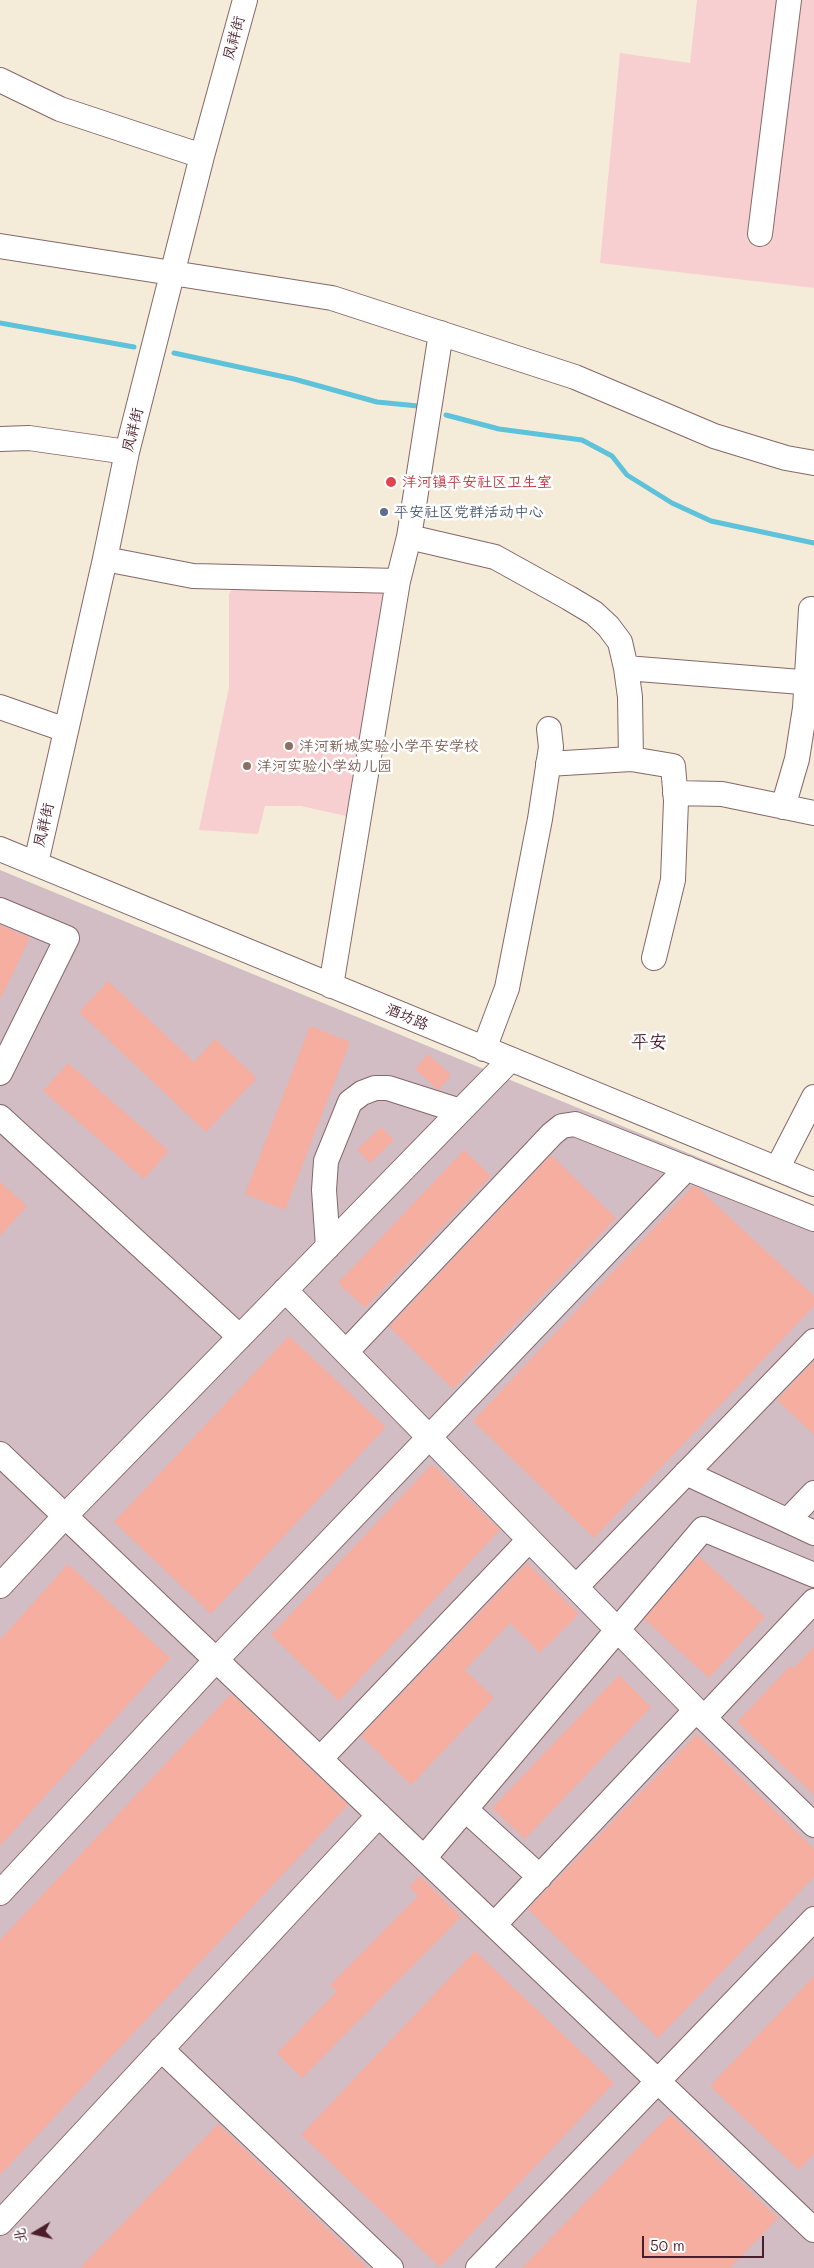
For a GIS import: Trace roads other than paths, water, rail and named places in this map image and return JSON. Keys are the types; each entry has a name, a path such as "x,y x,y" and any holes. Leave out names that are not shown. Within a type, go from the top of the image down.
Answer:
{"street":[{"name":"凤祥街","path":"36,863 105,559 127,452 202,156 244,0"},
{"path":"760,234 789,0"},
{"path":"0,80 60,109 202,156"},
{"path":"0,246 332,298 575,377 714,436 786,458 814,463"},
{"path":"331,986 398,581 408,538 440,333"},
{"path":"0,438 28,438 127,452"},
{"path":"408,538 495,557 594,613 608,626 620,642 626,668 630,697 631,759"},
{"path":"105,559 193,576 398,581"},
{"path":"782,807 797,759 810,682 811,609"},
{"path":"626,668 810,682"},
{"path":"0,707 66,730"},
{"path":"484,1049 508,988 551,747 549,729"},
{"path":"548,764 631,759 673,766 675,793 673,880 654,958"},
{"path":"675,793 722,794 814,813"},
{"name":"酒坊路","path":"0,849 814,1184"},
{"path":"0,910 67,938 0,1073"},
{"path":"0,1586 65,1516 510,1060"},
{"path":"328,1246 324,1190 326,1161 350,1102 362,1093 375,1088 388,1088 460,1112"},
{"path":"777,1169 814,1097"},
{"path":"0,1117 240,1337"},
{"path":"346,1352 552,1134 562,1126 575,1124 814,1219"},
{"path":"2,1887 686,1168"},
{"path":"285,1290 700,1714 814,1825"},
{"path":"576,1587 814,1341"},
{"path":"0,1454 814,2230"},
{"path":"686,1473 814,1532"},
{"path":"788,1520 814,1493"},
{"path":"424,1858 703,1529 814,1575"},
{"path":"320,1759 529,1540"},
{"path":"494,1925 700,1714 814,1601"},
{"path":"466,1810 540,1877"},
{"path":"0,2223 379,1815"},
{"path":"478,2268 814,1919"},
{"path":"161,2049 391,2268"}],"waterway":[{"path":"0,323 134,347"},
{"path":"174,353 294,379 377,402 418,406"},
{"path":"446,415 499,429 582,440 612,456 627,475 672,503 711,521 814,543"}],"place":[{"name":"洋河镇平安社区卫生室","path":"391,482"},
{"name":"平安社区党群活动中心","path":"384,512"},
{"name":"洋河新城实验小学平安学校","path":"289,746"},
{"name":"洋河实验小学幼儿园","path":"247,766"}],"district":[{"name":"平安","path":"649,1042"}]}
